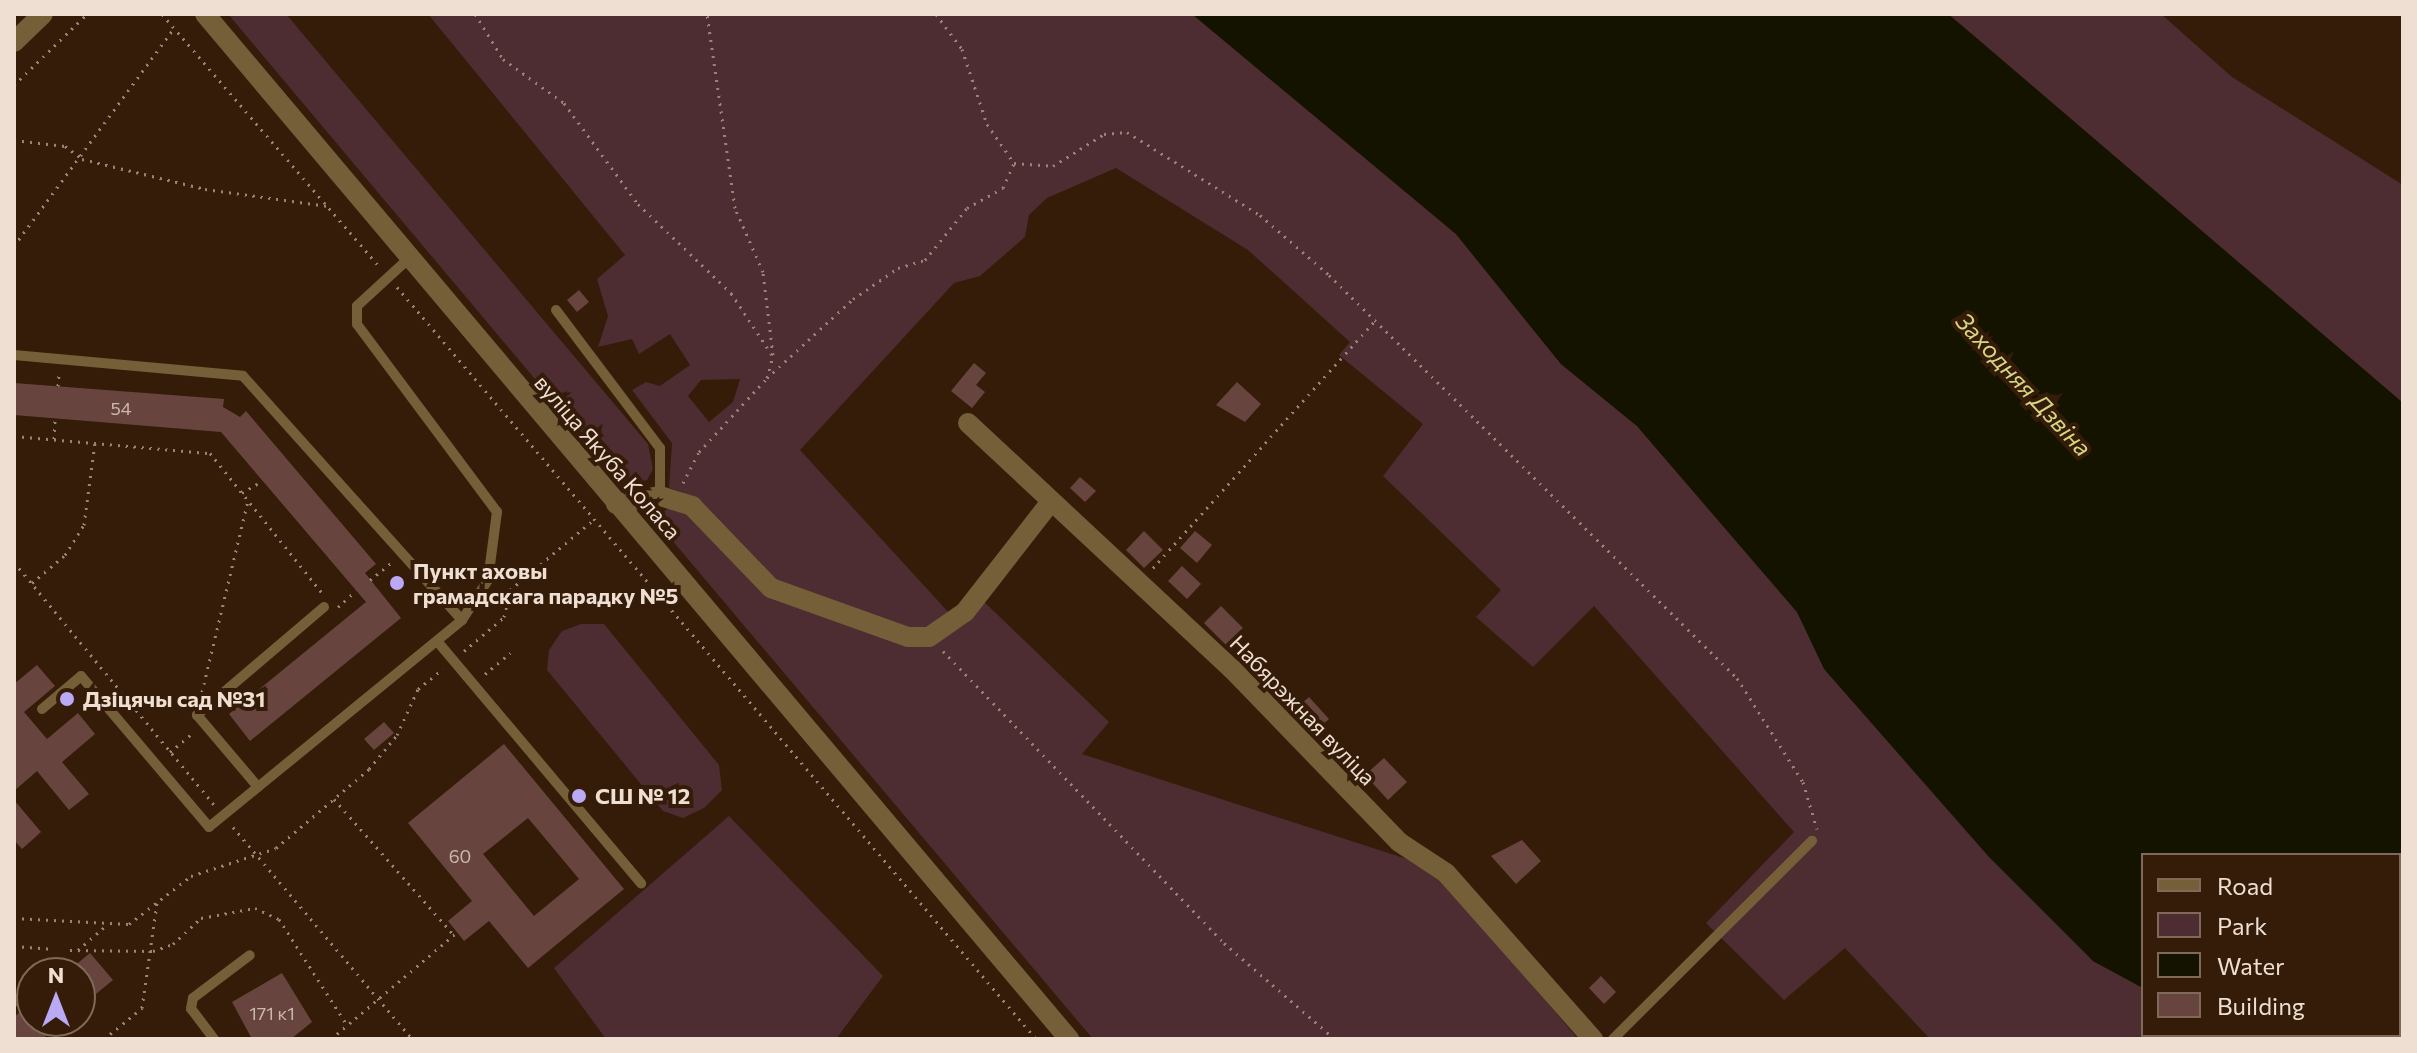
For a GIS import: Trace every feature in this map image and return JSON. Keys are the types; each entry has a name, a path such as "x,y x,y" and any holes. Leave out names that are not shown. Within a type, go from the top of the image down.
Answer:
{"street":[{"path":"14,42 43,14"},
{"name":"вуліца Якуба Коласа","path":"205,14 407,260 1069,1039"},
{"name":"Набярэжная вуліца","path":"968,423 1050,503 1140,583 1399,842 1446,873 1593,1039"},
{"path":"616,504 667,498 692,506 771,588 908,637 929,637 965,612 1050,503"}],"lane":[{"path":"42,709 81,676 209,827 462,620 488,580 497,512 357,324 357,306 407,260"},
{"path":"556,310 660,448 667,498"},
{"path":"14,355 243,376 462,620"},
{"path":"258,787 200,719 324,607"},
{"path":"437,641 641,883"},
{"path":"1613,1039 1816,837"},
{"path":"214,1039 191,1009 193,998 250,955"}],"path":[{"path":"14,85 87,14"},
{"path":"162,14 1036,1039"},
{"path":"475,14 503,59 564,103 638,204 731,293 773,355"},
{"path":"707,14 735,208 763,272 773,355 767,378"},
{"path":"936,14 962,49 987,124 1014,163"},
{"path":"14,246 174,28"},
{"path":"1014,163 1053,166 1104,134 1138,136 1260,215 1375,321 1737,678 1803,782 1816,837"},
{"path":"14,140 65,146 79,157 205,189 328,206"},
{"path":"667,498 699,452 767,378 853,299 898,268 925,260 967,208 1003,188 1014,163"},
{"path":"1140,583 1375,321"},
{"path":"54,439 55,419"},
{"path":"14,436 210,453 335,610 356,591"},
{"path":"32,583 65,555 84,525 95,443"},
{"path":"242,493 262,481"},
{"path":"170,752 200,719 248,501"},
{"path":"14,918 106,926 129,924 191,876 276,848 334,799 397,735 418,689 504,617 510,590 594,519"},
{"path":"370,580 403,553"},
{"path":"14,562 412,1039"},
{"path":"929,637 1224,943 1335,1039"},
{"path":"483,676 510,653"},
{"path":"331,1039 456,934 334,799"},
{"path":"104,1039 142,1008 153,951 157,903"},
{"path":"77,951 106,926"},
{"path":"14,946 77,951 153,951"}],"green space":[{"path":"228,14 286,14 648,444 653,469 647,480 624,485"},
{"path":"428,14 1192,14 1456,234 1561,364 1637,426 1797,612 1825,669 2093,961 2141,987 2141,1037 2198,1039 1930,1039 1845,948 1784,1000 1706,923 1794,832 1594,606 1533,667 1476,617 1501,590 1383,476 1423,424 1339,355 1350,342 1248,250 1116,168 1047,198 1029,215 1025,237 980,276 954,283 800,450 950,614 975,593 1109,722 1082,754 1407,859 1449,887 1578,1039 1093,1039 655,520 685,493 669,488 672,443 632,390 646,382 660,386 690,365 670,334 639,354 632,339 598,347 608,316 597,279 625,255","holes":["740,379 733,402 709,422 688,396 701,380"]},
{"path":"1948,14 2161,14 2232,77 2403,185 2403,403"},
{"path":"581,624 604,624 719,765 722,790 704,808 683,818 663,811 547,670 549,650 562,631"},
{"path":"729,816 883,976 836,1039 606,1039 554,968"}],"water":[{"name":"Заходняя Дзвіна","path":"1192,14 1948,14 1973,35 2403,403 2403,1039 2298,1037 2401,1037 2401,853 2141,853 2141,987 2093,961 1989,857 1824,669 1797,612 1637,426 1561,364 1456,234"}],"building":[{"path":"579,290 589,302 577,312 567,300"},
{"path":"974,363 986,373 976,385 985,392 972,408 951,391"},
{"path":"1237,382 1261,404 1245,422 1216,405"},
{"path":"14,383 224,399 223,407 240,417 246,411 376,564 365,573 401,618 250,741 229,714 366,602 221,432 14,415"},
{"path":"1080,477 1096,491 1085,502 1070,488"},
{"path":"1144,531 1163,550 1144,568 1126,550"},
{"path":"1195,531 1212,545 1197,563 1180,548"},
{"path":"1182,566 1201,584 1187,599 1168,581"},
{"path":"1221,606 1243,628 1226,645 1204,623"},
{"path":"37,665 55,686 24,712 47,739 78,713 95,734 62,762 89,794 69,810 37,771 14,791 14,684"},
{"path":"1309,697 1329,719 1314,732 1294,710"},
{"path":"384,722 394,733 374,750 364,739"},
{"path":"504,744 624,889 528,968 489,921 464,941 448,921 472,901 408,823","holes":["528,818 579,879 534,916 483,854"]},
{"path":"1384,758 1407,782 1388,800 1365,775"},
{"path":"14,800 41,832 22,849 14,840"},
{"path":"1522,840 1541,861 1516,884 1491,856"},
{"path":"96,960 113,980 96,994"},
{"path":"282,973 312,1022 291,1039 252,1039 232,1002"},
{"path":"1601,976 1616,992 1604,1004 1589,988"},
{"path":"16,1015 16,1037 44,1037 14,1039"}],"place":[{"name":"Пункт аховы грамадскага парадку №5","path":"397,583"},
{"name":"Дзіцячы сад №31","path":"67,699"},
{"name":"СШ № 12","path":"579,796"}]}
